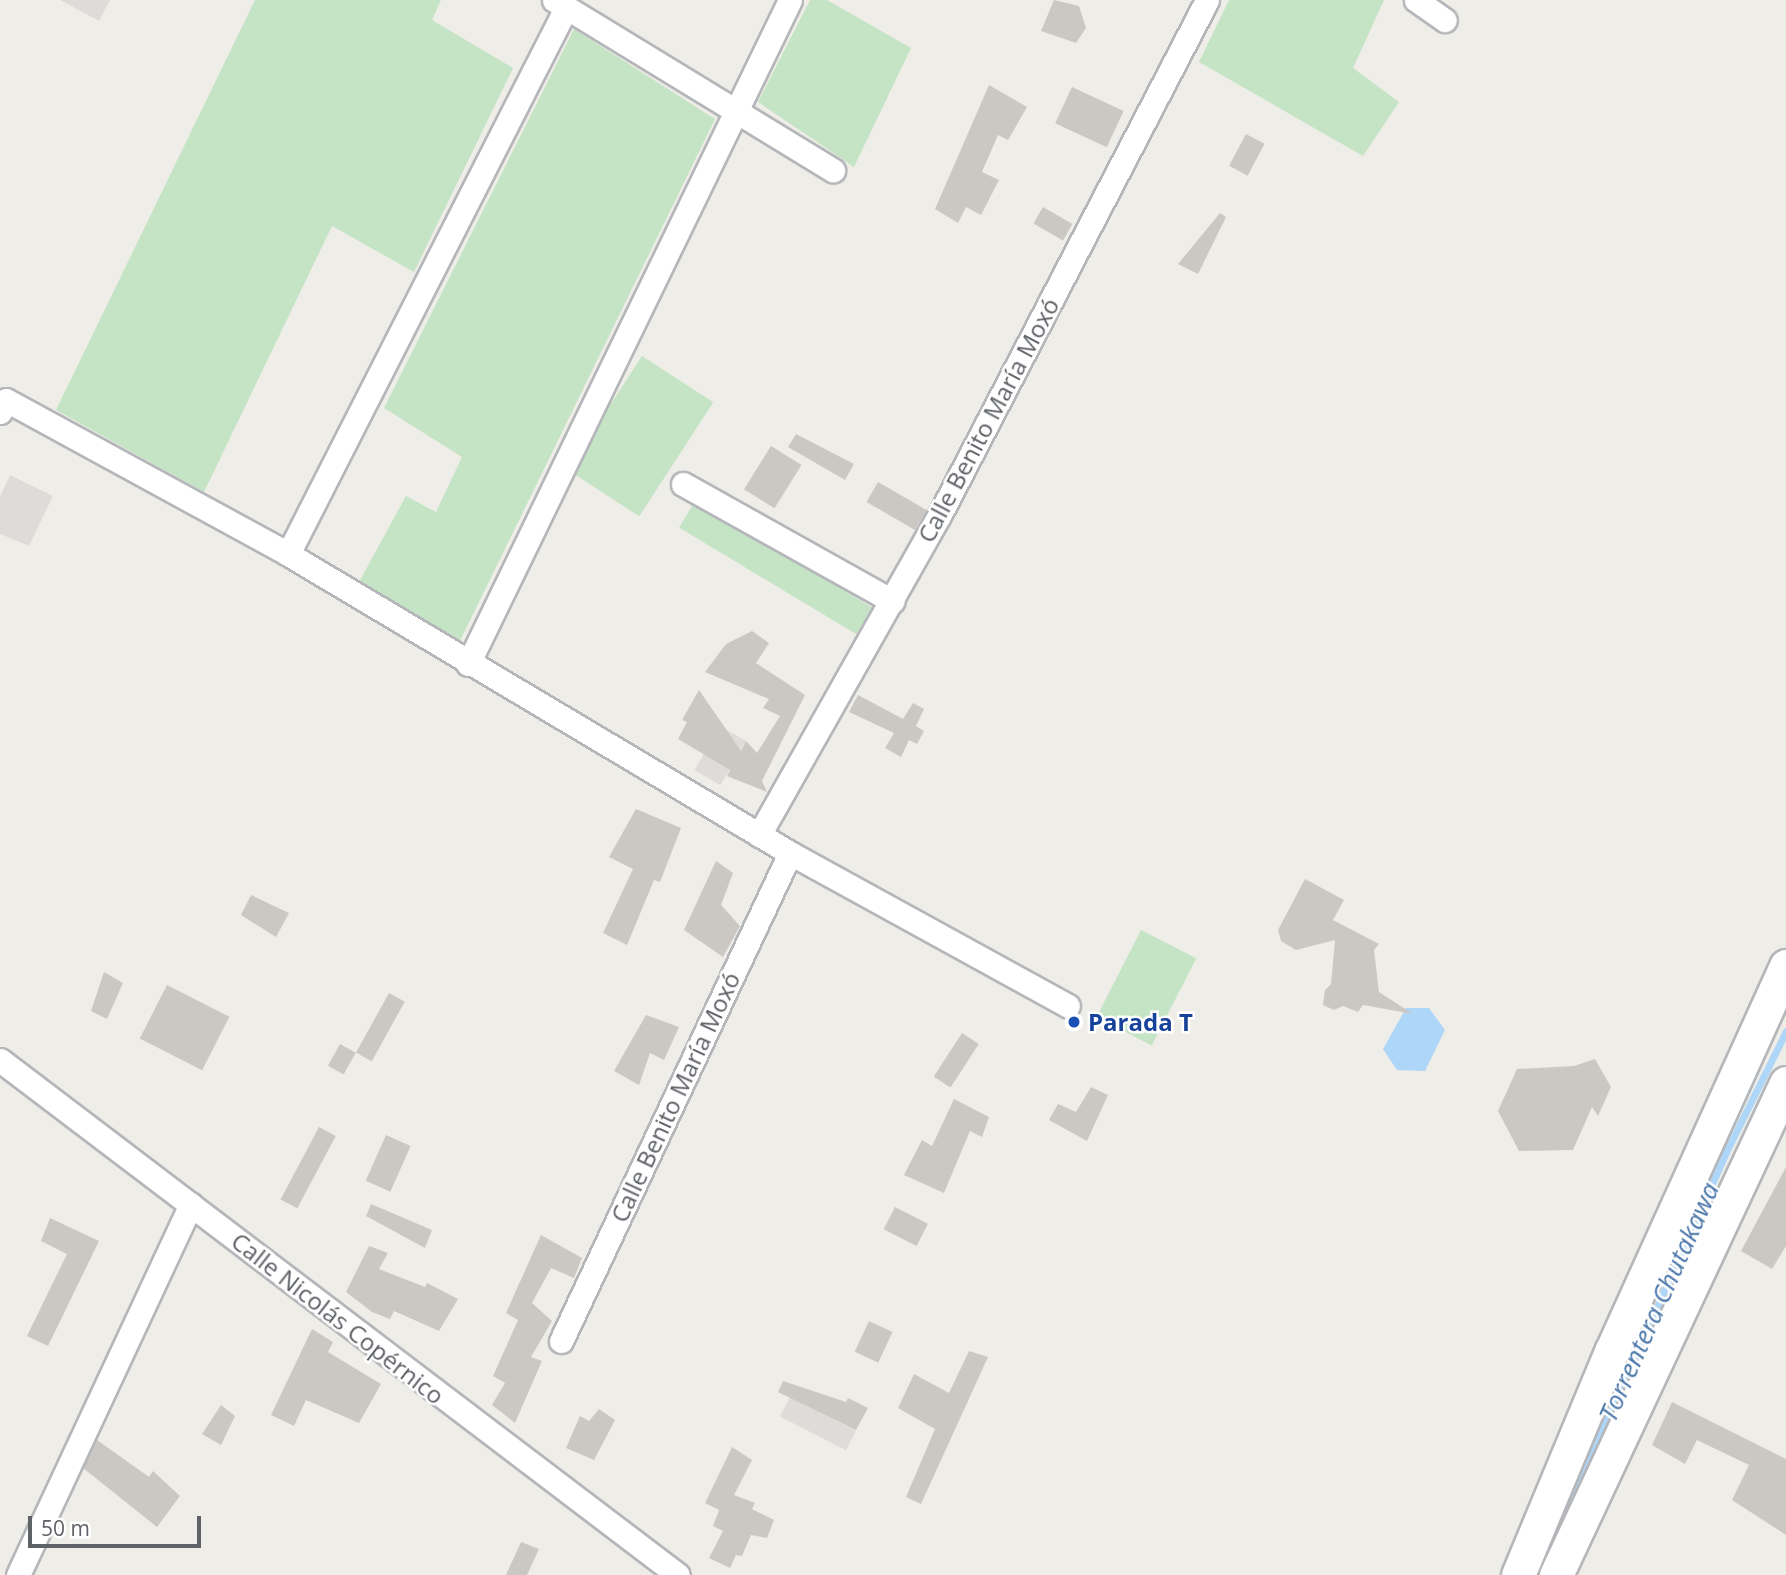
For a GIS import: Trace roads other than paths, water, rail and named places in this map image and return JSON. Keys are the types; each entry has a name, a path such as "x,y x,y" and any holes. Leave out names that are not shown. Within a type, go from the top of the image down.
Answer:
{"street":[{"path":"468,664 789,0"},
{"name":"Calle Benito María Moxó","path":"759,835 892,601 1208,0"},
{"path":"1416,0 1445,20"},
{"path":"288,554 560,4 735,114 833,170"},
{"path":"5,395 288,554 468,664 790,853 1068,1006"},
{"path":"683,484 892,601"},
{"name":"Calle Benito María Moxó","path":"561,1341 790,853"},
{"path":"1518,1575 1611,1352 1786,966"},
{"name":"Calle Nicolás Copérnico","path":"0,1059 678,1575"},
{"path":"1556,1575 1786,1083"},
{"path":"19,1575 191,1204"}],"water":[{"path":"1406,1008 1429,1008 1445,1030 1425,1071 1397,1070 1383,1049"}],"waterway":[{"name":"Torrentera Chutakawa","path":"1537,1575 1730,1144 1786,1031"}],"place":[{"name":"Parada T","path":"1074,1022"}]}
